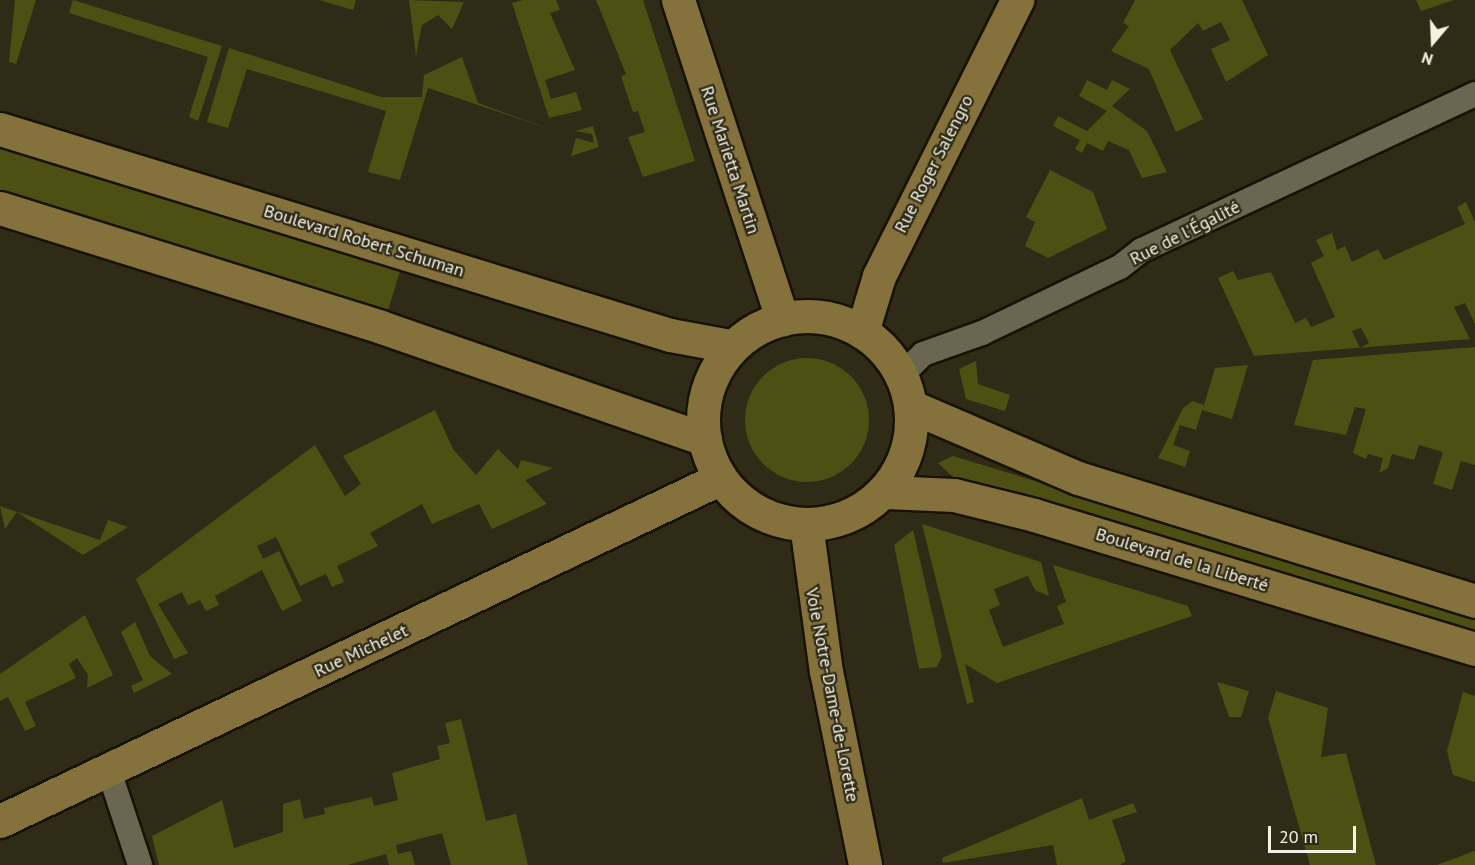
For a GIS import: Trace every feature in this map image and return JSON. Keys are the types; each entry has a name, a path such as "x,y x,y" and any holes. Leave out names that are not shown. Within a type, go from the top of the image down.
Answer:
{"main road":[{"name":"Rue Marietta Martin","path":"678,0 782,319"},
{"name":"Rue Roger Salengro","path":"862,332 879,276 1017,0"},
{"name":"Boulevard Robert Schuman","path":"0,129 670,335 730,346"},
{"path":"0,208 381,327 705,440"},
{"path":"906,391 903,460 886,492 837,519 806,524 761,513 721,478 705,440 708,387 730,346 782,319 837,320 862,332 885,352 906,391 945,426 1078,478 1475,601"},
{"name":"Rue Michelet","path":"0,821 721,478"},
{"name":"Boulevard de la Liberté","path":"886,492 954,495 1034,515 1475,650"},
{"name":"Voie Notre-Dame-de-Lorette","path":"806,524 826,671 865,865"}],"street":[{"name":"Rue de l'Égalité","path":"906,391 923,354 992,328 1120,267 1142,250 1475,94"},
{"path":"109,771 140,865"}],"shaded area":[{"path":"15,0 36,0 16,64 9,62"},
{"path":"73,0 222,46 198,121 189,117 208,57 69,13"},
{"path":"319,0 356,0 353,10"},
{"path":"409,0 464,2 452,29 438,15 422,25 416,56"},
{"path":"523,0 556,0 560,10 550,13 575,70 545,80 551,99 576,92 582,110 549,118 512,3"},
{"path":"596,0 643,0 695,161 643,177 628,137 645,132 638,111 633,112 621,76 626,74"},
{"path":"1135,0 1242,0 1268,55 1226,82 1211,49 1230,40 1221,22 1203,31 1198,23 1170,50 1203,119 1176,132 1149,69 1111,51 1129,26 1123,23"},
{"path":"1416,0 1454,0 1421,11"},
{"path":"229,48 381,97 422,97 424,75 462,57 478,103 552,130 428,88 400,180 368,172 386,111 247,69 228,128 207,122"},
{"path":"1087,80 1107,90 1112,80 1130,89 1112,106 1147,131 1167,172 1142,178 1129,150 1108,141 1103,151 1087,143 1082,153 1075,149 1080,140 1053,126 1058,116 1087,131 1107,111 1079,96"},
{"path":"593,126 599,147 571,156 576,138 594,143 592,134 575,131"},
{"path":"0,143 402,266 386,316 0,197"},
{"path":"1050,170 1093,192 1107,229 1048,258 1025,246 1035,222 1026,217"},
{"path":"1466,202 1475,222 1475,324 1465,303 1454,307 1470,339 1361,348 1369,343 1361,328 1352,331 1360,348 1254,356 1218,278 1233,271 1238,280 1271,272 1295,323 1306,318 1311,327 1335,317 1311,263 1324,256 1316,240 1332,233 1337,250 1345,246 1352,262 1378,249 1384,260 1465,224 1457,207"},
{"path":"1475,347 1475,465 1461,461 1452,490 1433,484 1443,452 1419,445 1414,460 1392,454 1388,468 1379,473 1383,458 1368,454 1366,459 1353,453 1366,409 1355,407 1346,435 1294,425 1313,360"},
{"path":"807,358 831,363 850,377 864,396 869,420 864,444 850,463 831,477 807,482 783,477 764,463 750,444 745,420 750,396 764,377 783,363"},
{"path":"976,361 978,384 1010,395 1005,411 966,399 959,369"},
{"path":"1248,365 1232,419 1202,410 1196,430 1180,425 1173,445 1190,451 1185,467 1158,458 1183,408 1193,401 1204,405 1215,368"},
{"path":"435,410 453,449 476,475 498,449 518,469 521,460 553,468 525,480 547,504 492,529 479,504 432,524 422,504 370,533 378,546 337,566 344,582 332,587 326,574 300,586 276,537 257,546 263,559 279,551 302,601 282,611 262,570 215,596 219,605 206,611 200,600 188,605 182,592 158,604 188,653 174,659 136,579 315,445 345,496 361,484 343,456"},
{"path":"953,456 1475,615 1475,636 953,477 938,463"},
{"path":"0,506 100,540 108,520 128,527 83,555 17,512 5,529"},
{"path":"922,524 1041,562 1049,596 1035,590 1028,576 994,589 1000,605 989,610 1003,647 1064,624 1057,606 1066,602 1053,565 1188,606 1192,616 997,683 965,664 974,702 967,704"},
{"path":"913,530 942,656 937,667 919,669 894,545"},
{"path":"85,615 113,675 87,688 88,675 77,658 69,664 76,678 25,702 36,726 25,731 8,697 0,701 0,674"},
{"path":"135,622 150,656 172,674 134,693 131,686 143,680 121,632"},
{"path":"1217,682 1249,691 1241,717 1229,717"},
{"path":"1276,691 1328,708 1321,757 1346,753 1376,865 1310,865 1268,718"},
{"path":"1463,692 1475,696 1475,782 1453,775 1447,751"},
{"path":"461,719 486,821 516,814 528,865 451,865 442,833 396,845 398,854 411,851 415,865 389,865 386,854 348,865 159,865 152,836 222,800 234,848 283,832 283,804 300,799 304,819 325,814 324,808 372,797 374,806 398,800 392,773 440,759 437,746 450,743 445,723"},
{"path":"1082,798 1089,820 1133,803 1137,812 1112,820 1126,861 1120,865 1057,865 1053,845 943,863 942,858"},
{"path":"1474,851 1475,865 1437,865"}]}
